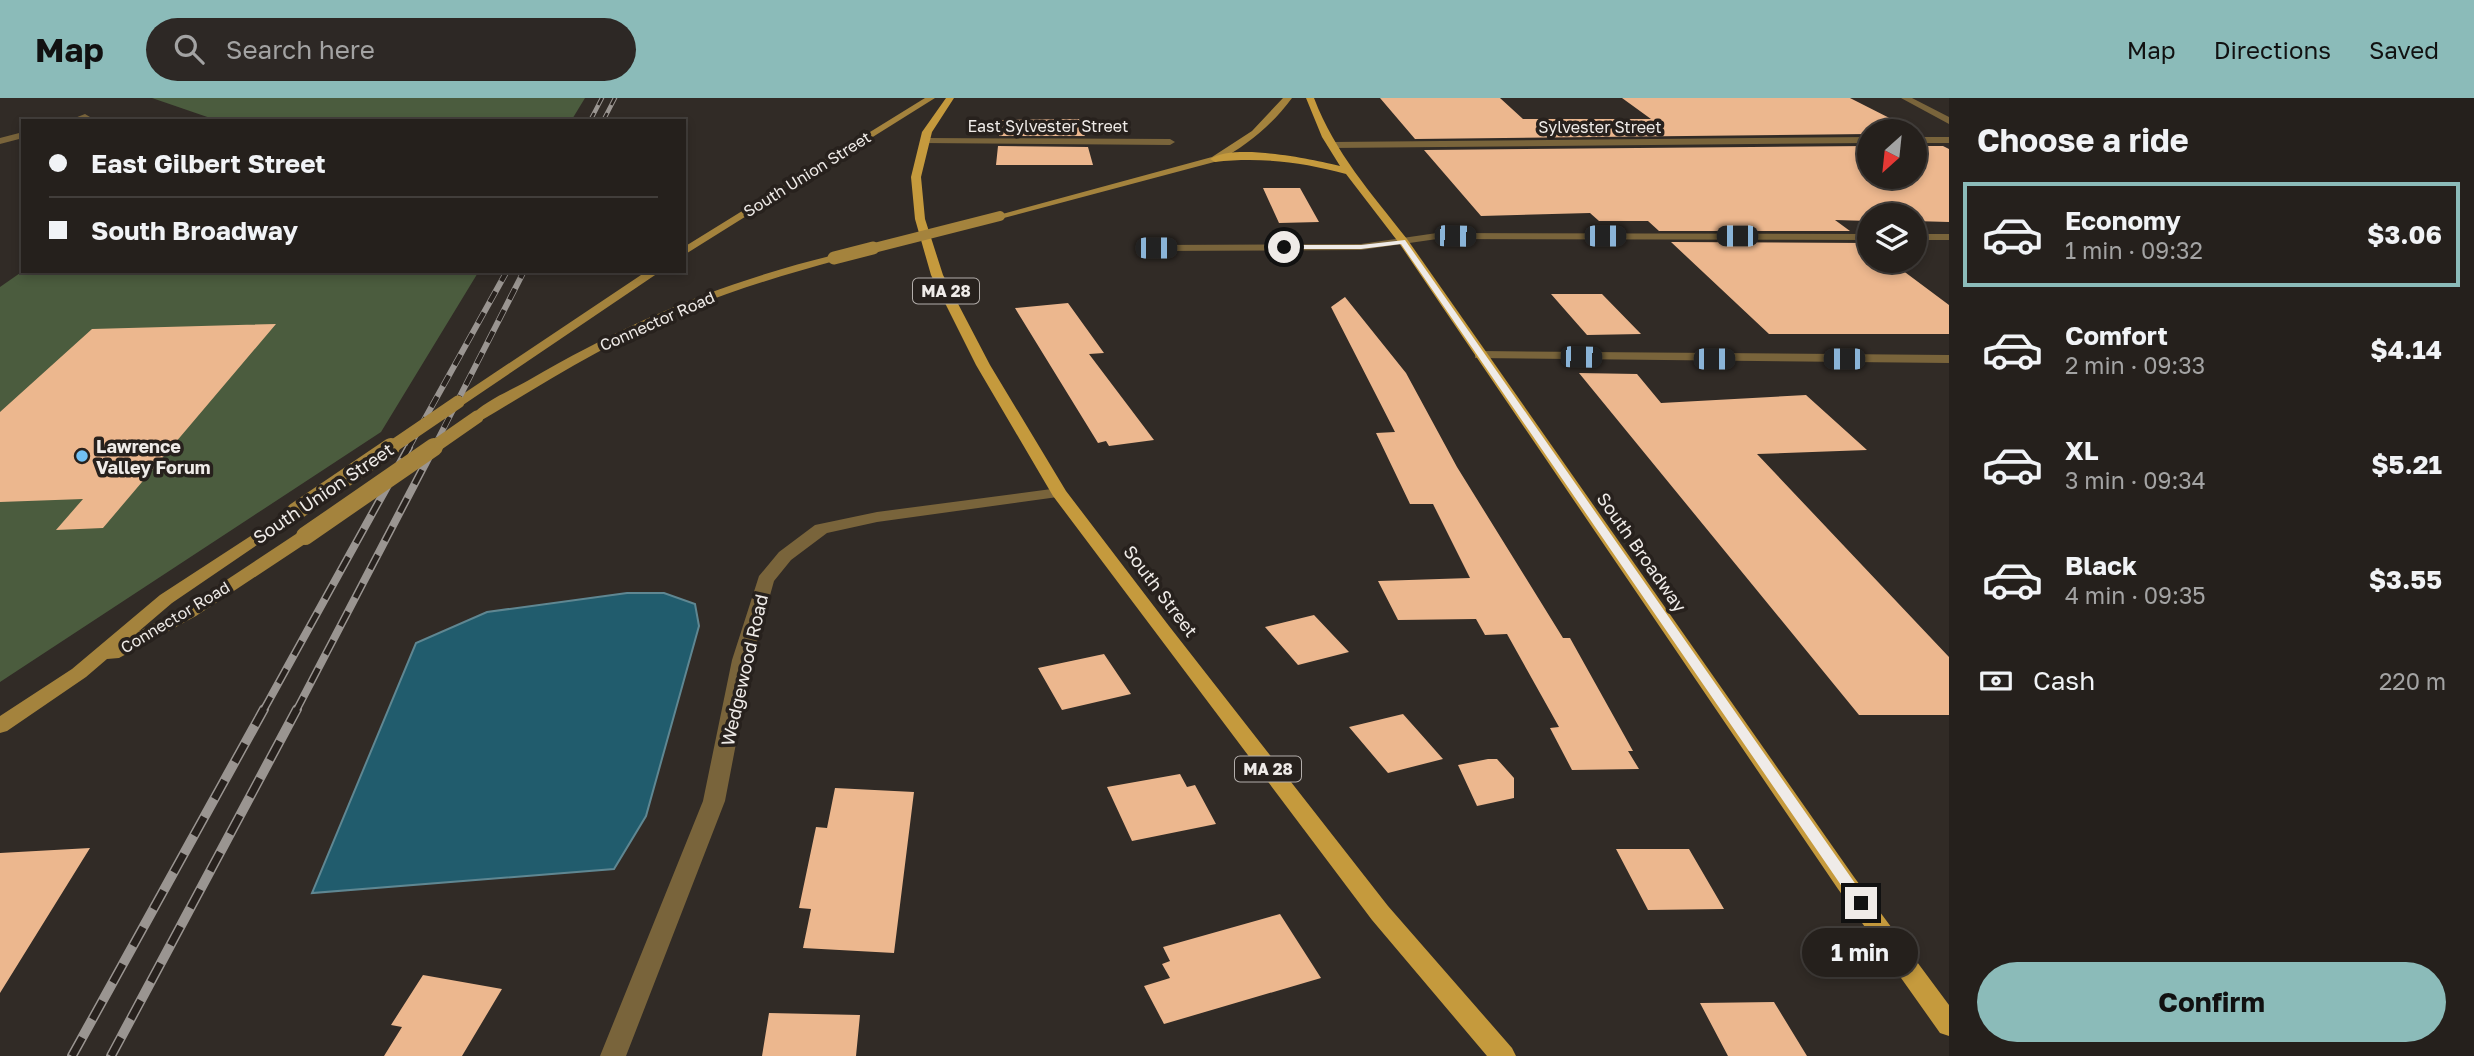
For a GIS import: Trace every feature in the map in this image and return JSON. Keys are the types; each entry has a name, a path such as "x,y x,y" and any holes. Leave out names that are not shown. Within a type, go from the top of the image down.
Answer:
{"main road":[{"name":"South Union Street","path":"686,251 932,98"},
{"name":"South Street","path":"950,98 927,132 916,177 919,209 937,275 982,365 1059,493 1380,913 1503,1056"},
{"name":"Connector Road","path":"79,673 190,612 477,417 589,351 683,306 755,279 1215,159 1262,129 1288,98"},
{"name":"South Broadway","path":"1310,98 1316,118 1332,145 1403,241 1846,883 1949,1025"},
{"path":"1215,159 1245,155 1287,156 1351,172"},
{"name":"South Union Street","path":"0,726 79,673 166,598 652,273"}],"street":[{"path":"1905,98 1949,121"},
{"path":"78,119 85,117"},
{"path":"0,141 21,136"},
{"name":"Sylvester Street","path":"1332,145 1857,140"},
{"path":"1927,140 1949,140"},
{"name":"East Sylvester Street","path":"925,141 1170,142"},
{"path":"1156,248 1361,247 1437,236 1857,237"},
{"path":"1927,237 1949,237"},
{"path":"1480,355 1949,359"},
{"name":"Wedgewood Road","path":"613,1056 714,802 742,660 765,580 785,556 821,529 877,517 1059,493"}],"green space":[{"path":"152,98 585,98 572,119 213,119"},
{"path":"21,272 478,273 381,432 0,682 0,287"}],"water":[{"path":"627,593 664,593 695,604 699,626 646,816 614,869 312,893 416,643 487,612"}],"building":[{"path":"1380,98 1500,98 1523,119 1651,119 1622,98 1850,98 1891,119 1857,119 1857,134 1415,139"},
{"path":"1079,119 1085,136 999,136 1001,120"},
{"path":"998,146 1088,147 1093,165 996,165"},
{"path":"1857,146 1857,189 1927,189 1927,146 1943,146 1949,149 1949,222 1927,221 1927,203 1857,203 1857,221 1835,220 1850,231 1659,231 1648,221 1599,221 1590,213 1481,216 1424,150"},
{"path":"1263,188 1300,188 1319,222 1279,223"},
{"path":"1671,242 1857,243 1857,273 1906,273 1949,305 1949,334 1769,334"},
{"path":"1551,294 1602,294 1641,334 1587,335"},
{"path":"1345,297 1406,373 1457,467 1563,638 1570,638 1633,751 1628,751 1639,769 1572,770 1550,728 1559,727 1507,634 1485,635 1476,619 1398,620 1378,581 1470,578 1433,504 1410,504 1376,433 1395,432 1331,307"},
{"path":"1068,303 1104,353 1089,354 1154,440 1109,446 1106,441 1098,443 1015,308"},
{"name":"Lawrence Valley Forum","path":"276,324 103,528 56,530 83,499 0,502 0,412 92,329"},
{"path":"1579,373 1637,374 1661,403 1806,395 1867,450 1757,454 1949,657 1949,715 1859,715"},
{"path":"1314,615 1349,652 1298,665 1265,627"},
{"path":"1104,654 1131,694 1062,710 1038,668"},
{"path":"1403,714 1443,759 1388,773 1349,727"},
{"path":"1497,759 1514,778 1514,798 1477,806 1458,765"},
{"path":"1180,774 1187,787 1195,785 1216,824 1132,841 1107,787"},
{"path":"835,788 914,792 894,953 803,948 811,909 799,908 816,827 827,828"},
{"path":"90,848 0,993 0,853"},
{"path":"1616,849 1689,849 1724,909 1648,910"},
{"path":"1280,914 1321,978 1164,1024 1144,986 1170,978 1162,964 1170,961 1163,947"},
{"path":"423,975 502,989 462,1056 384,1056 402,1027 391,1025"},
{"path":"1774,1002 1807,1056 1728,1056 1700,1003"},
{"path":"769,1013 860,1015 856,1056 762,1056"}],"railway":[{"path":"591,119 602,98"},
{"path":"604,119 615,98"},
{"path":"408,449 506,273"},
{"path":"433,449 523,273"},
{"path":"263,711 409,447"},
{"path":"296,711 434,447"},
{"path":"72,1056 264,709"},
{"path":"111,1056 297,709"}],"place":[{"name":"Lawrence Valley Forum","path":"82,456"}],"route":[{"path":"1284,247 1361,247 1403,241 1861,903"}]}
